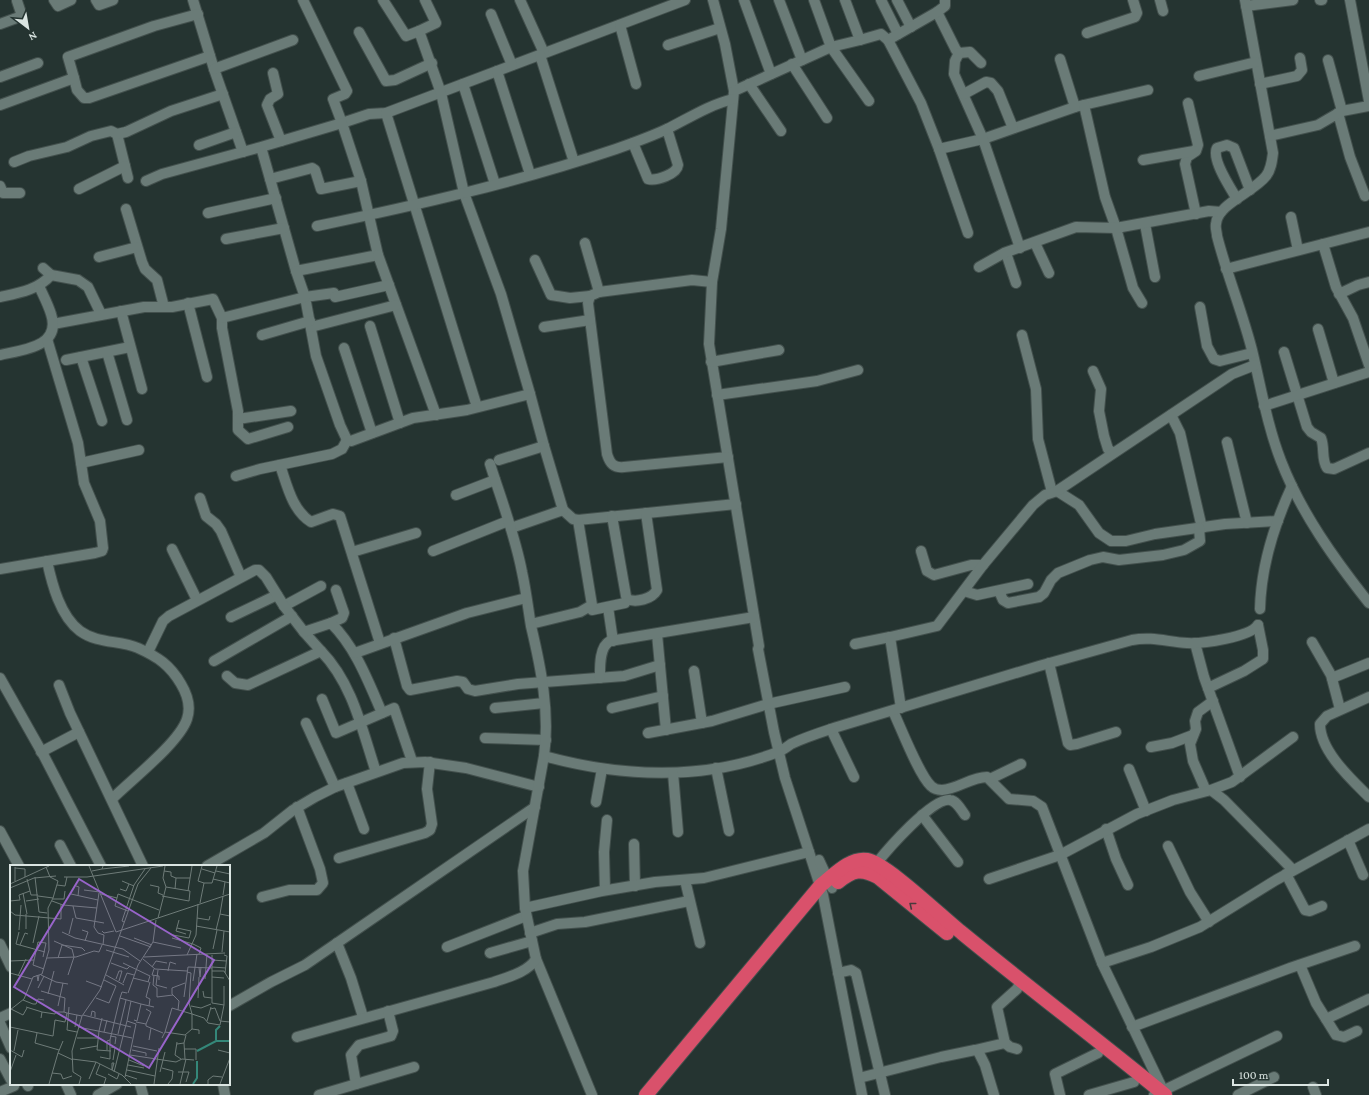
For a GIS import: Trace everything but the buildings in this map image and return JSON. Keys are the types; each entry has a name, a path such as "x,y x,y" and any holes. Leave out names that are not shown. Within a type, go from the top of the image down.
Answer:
{"highway":[{"path":"646,1095 735,995 844,867 855,861 867,860 893,875 1098,1053 1134,1082 1159,1093"},
{"path":"826,887 862,870 878,877 1159,1093"},
{"path":"657,1095 735,995"}],"street":[{"path":"54,0 58,6 71,0"},
{"path":"96,0 99,4 113,0"},
{"path":"194,0 214,69 243,152"},
{"path":"303,0 347,91 345,94 333,99 361,181 378,255 436,415"},
{"path":"383,0 406,36 436,23 425,0"},
{"path":"520,0 542,54 574,162"},
{"path":"146,181 162,174 261,147 369,114 386,113 684,0"},
{"path":"713,0 733,95 721,229 712,282 709,323 711,362 759,646 762,648 770,704 780,751 809,852 826,887"},
{"path":"744,0 770,74"},
{"path":"779,0 797,62 827,118"},
{"path":"814,0 831,46 869,101"},
{"path":"845,0 860,40"},
{"path":"882,0 898,34"},
{"path":"897,0 910,27"},
{"path":"888,40 937,12 945,6 945,0"},
{"path":"1088,33 1135,17 1137,13 1133,0"},
{"path":"1160,0 1162,12"},
{"path":"1230,188 1248,185 1266,176 1271,165 1273,153 1246,3 1293,0"},
{"path":"1350,0 1369,101"},
{"path":"0,24 22,16 17,1"},
{"path":"937,12 954,48 959,53"},
{"path":"198,14 154,26 68,57 79,95 84,98 89,98 210,56"},
{"path":"491,14 512,65"},
{"path":"620,25 636,84"},
{"path":"668,44 720,28"},
{"path":"419,31 432,63 441,92 464,193 502,294 563,510 573,520 578,520 736,504"},
{"path":"359,32 386,81 395,80 432,63"},
{"path":"317,226 414,206 464,193 574,162 633,143 667,129 733,95 749,84 831,46 881,34 888,40 921,103 968,233"},
{"path":"214,69 293,40"},
{"path":"959,53 970,52 981,63"},
{"path":"959,53 955,61 954,74 983,139 1020,248"},
{"path":"1260,84 1297,76 1302,70 1300,58"},
{"path":"1060,59 1079,106 1133,288 1142,303"},
{"path":"1328,60 1350,157 1365,196"},
{"path":"1199,76 1256,62"},
{"path":"0,77 38,63"},
{"path":"497,71 530,174"},
{"path":"273,73 278,94 270,99 267,105 281,141"},
{"path":"0,105 74,78"},
{"path":"964,94 986,82 991,83 998,91 1013,128"},
{"path":"464,84 495,184"},
{"path":"749,84 781,131"},
{"path":"939,150 983,139 1079,106 1148,90"},
{"path":"14,162 29,156 67,147 90,136 111,131 117,134 126,132 171,111 223,94"},
{"path":"1188,103 1198,145 1196,151 1187,157 1185,164 1196,214"},
{"path":"1270,136 1318,125 1340,112 1369,106"},
{"path":"386,113 477,407"},
{"path":"633,143 648,179 656,180 675,172 678,169 667,129"},
{"path":"199,145 236,132"},
{"path":"117,134 128,178"},
{"path":"1237,199 1226,183 1216,154 1217,148 1227,145 1234,148 1248,185"},
{"path":"261,147 305,298 316,356 340,426 347,440"},
{"path":"1143,160 1196,151"},
{"path":"79,189 125,166"},
{"path":"270,180 312,168 315,170 321,189 361,181"},
{"path":"1248,185 1237,199 1222,212 1216,224 1226,269 1252,353 1264,406 1281,461 1292,486 1335,558 1369,603"},
{"path":"0,186 3,193 20,193"},
{"path":"208,213 276,198"},
{"path":"126,209 145,269 157,280 164,307"},
{"path":"979,267 1006,253 1082,226 1116,228 1196,214 1222,212"},
{"path":"1291,217 1298,250"},
{"path":"1145,224 1155,277"},
{"path":"226,239 284,228"},
{"path":"1226,269 1369,232"},
{"path":"585,243 595,294 588,303 607,454 611,464 614,467 624,467 728,457"},
{"path":"1035,243 1049,273"},
{"path":"1324,244 1340,294 1353,318 1369,365"},
{"path":"99,257 137,247"},
{"path":"1006,253 1016,283"},
{"path":"296,271 378,255"},
{"path":"535,260 551,295 570,298 692,280 712,282"},
{"path":"0,297 23,292 39,286 47,272 78,280 88,287 101,314"},
{"path":"1340,294 1358,285 1369,282"},
{"path":"222,318 305,298 334,295 389,285"},
{"path":"0,356 40,346 52,331 52,314 39,286"},
{"path":"53,324 144,307 164,307 213,299 222,318 222,328 238,411 238,430 248,439 288,426"},
{"path":"188,304 207,377"},
{"path":"262,335 396,305"},
{"path":"1200,307 1207,346 1214,359 1220,361 1252,353"},
{"path":"120,311 142,389"},
{"path":"544,327 590,320"},
{"path":"370,326 400,423"},
{"path":"1318,329 1334,383"},
{"path":"1022,335 1036,390 1038,439 1054,491 1079,505 1099,533 1111,541 1126,541 1155,534 1200,528 1278,521"},
{"path":"0,570 95,553 103,548 100,521 86,489 68,408 47,339"},
{"path":"66,360 130,347"},
{"path":"344,348 372,433"},
{"path":"711,362 779,350"},
{"path":"107,352 128,420"},
{"path":"1284,352 1309,431 1321,438 1324,448 1323,460 1327,468 1334,469 1369,453"},
{"path":"81,357 102,422"},
{"path":"855,644 890,638 937,626 983,565 1033,505 1232,374 1255,365"},
{"path":"717,395 817,380 858,370"},
{"path":"1093,371 1098,379 1101,389 1099,411 1104,436 1108,449 1113,453"},
{"path":"1264,406 1369,372"},
{"path":"347,440 351,441 413,418 477,407 530,394"},
{"path":"238,419 291,411"},
{"path":"999,591 1003,600 1008,603 1035,599 1044,593 1054,577 1068,568 1100,558 1124,560 1158,556 1184,550 1200,541 1200,528 1180,433 1171,415"},
{"path":"236,476 260,469 332,454 342,449 347,440"},
{"path":"1227,442 1247,523"},
{"path":"544,446 494,462 495,480 510,525 522,572 542,683 544,703 546,740 539,787 523,871 525,912 536,959 592,1095"},
{"path":"81,463 139,450"},
{"path":"280,465 298,509 311,522 337,514 343,523 380,643"},
{"path":"456,495 495,480"},
{"path":"1260,609 1262,576 1266,556 1292,486"},
{"path":"200,498 206,516 216,524 221,531 240,577"},
{"path":"433,551 510,525 563,510"},
{"path":"612,516 626,596 627,599 633,601 648,598 657,590 646,513"},
{"path":"531,624 580,612 592,605 578,520"},
{"path":"352,552 416,533"},
{"path":"172,549 197,600"},
{"path":"921,551 927,571 934,575 971,565 983,565"},
{"path":"46,561 52,582 62,607 68,618 79,631 103,642 125,644 148,652 162,660 176,675 189,703 187,719 174,738 159,756 112,799"},
{"path":"148,652 163,621 169,616 240,577 255,570 259,570 266,577 284,606 304,632 340,675 352,700 376,772"},
{"path":"964,591 976,595 1028,584"},
{"path":"284,606 321,586"},
{"path":"304,632 331,623 344,616 336,590"},
{"path":"231,617 277,595"},
{"path":"355,653 467,613 526,598"},
{"path":"592,610 625,603"},
{"path":"608,607 613,641"},
{"path":"214,661 292,616"},
{"path":"600,678 603,649 606,643 754,617"},
{"path":"331,623 343,635 355,653 382,713"},
{"path":"544,756 602,769 642,773 673,773 716,768 780,751 831,729 1049,663 1140,638 1156,638 1195,643 1246,633 1256,629 1258,625 1263,650 1263,659 1244,671 1208,688"},
{"path":"657,634 666,730"},
{"path":"394,638 407,686 410,690 457,681 464,682 468,689 475,691 508,685 600,678 631,674 660,666"},
{"path":"890,638 897,709 924,777 933,788 944,790 975,779 990,778 1021,764"},
{"path":"1312,642 1332,678 1340,709"},
{"path":"1195,643 1208,688 1240,777"},
{"path":"227,676 235,683 248,685 321,651"},
{"path":"1049,663 1068,743 1070,745 1077,744 1116,732"},
{"path":"1332,678 1369,663"},
{"path":"694,671 702,723"},
{"path":"0,678 100,865"},
{"path":"59,685 79,732 143,865"},
{"path":"648,733 702,723 770,704 845,687"},
{"path":"612,708 663,696"},
{"path":"1369,697 1340,709 1322,720 1320,724 1320,728 1336,760 1369,797"},
{"path":"322,699 336,733 391,709 396,710 412,761"},
{"path":"1213,701 1198,712 1195,721 1196,729 1190,744 1191,755 1208,791 1224,800 1289,872 1305,910 1310,911 1322,906"},
{"path":"495,708 544,703"},
{"path":"306,723 335,787"},
{"path":"831,729 854,777"},
{"path":"41,752 79,732"},
{"path":"1151,747 1172,743 1193,735"},
{"path":"989,879 1060,855 1106,829 1146,811 1179,798 1208,791 1232,782 1293,737"},
{"path":"484,738 546,740"},
{"path":"780,751 826,887 838,973 862,1095"},
{"path":"209,865 264,834 297,808 335,787 412,761 430,762 491,773 539,787"},
{"path":"339,858 425,833 430,830 432,824 427,789 430,762"},
{"path":"716,768 729,831"},
{"path":"596,802 602,769"},
{"path":"1129,770 1146,811"},
{"path":"673,773 678,832"},
{"path":"990,778 1009,799 1033,801 1042,806 1102,963 1132,1027 1159,1093 1277,1036"},
{"path":"347,783 364,829"},
{"path":"876,864 887,850 936,803 948,800 956,803 965,815"},
{"path":"230,1005 271,982 300,968 535,807"},
{"path":"262,897 289,890 316,890 323,883 320,869 297,808"},
{"path":"922,815 958,862"},
{"path":"605,890 604,852 607,820"},
{"path":"1106,829 1116,859 1128,885"},
{"path":"1102,963 1163,943 1209,922 1289,872 1369,829"},
{"path":"0,831 17,865"},
{"path":"1348,840 1363,875"},
{"path":"634,844 635,886"},
{"path":"60,845 71,865"},
{"path":"1168,846 1190,892 1209,922"},
{"path":"447,947 525,912 605,890 655,882 704,878 809,852"},
{"path":"685,880 700,943"},
{"path":"490,953 531,937 557,924 585,922 689,901"},
{"path":"336,943 351,978 363,1017"},
{"path":"0,944 10,965"},
{"path":"1132,1027 1355,946"},
{"path":"297,1037 363,1017 501,980 530,966 536,959"},
{"path":"1300,965 1316,1003 1338,1037 1344,1037 1358,1031"},
{"path":"838,973 851,970 856,973 885,1095"},
{"path":"1005,1043 997,1007 1019,985"},
{"path":"1326,1019 1369,999"},
{"path":"356,1084 351,1055 359,1046 391,1036 393,1031 388,1011"},
{"path":"0,1018 10,1013"},
{"path":"0,1023 10,1046"},
{"path":"859,1078 880,1074 941,1057 1005,1043 1017,1049"},
{"path":"975,1050 978,1051 982,1058 994,1095"},
{"path":"1060,1095 1055,1074 1098,1053"},
{"path":"0,1059 10,1078"},
{"path":"319,1095 414,1067"},
{"path":"1238,1095 1274,1077"},
{"path":"1089,1095 1134,1082"},
{"path":"66,1085 71,1095"},
{"path":"98,1095 115,1085"},
{"path":"140,1085 143,1095"},
{"path":"223,1085 225,1095"},
{"path":"0,1092 14,1086"}]}
